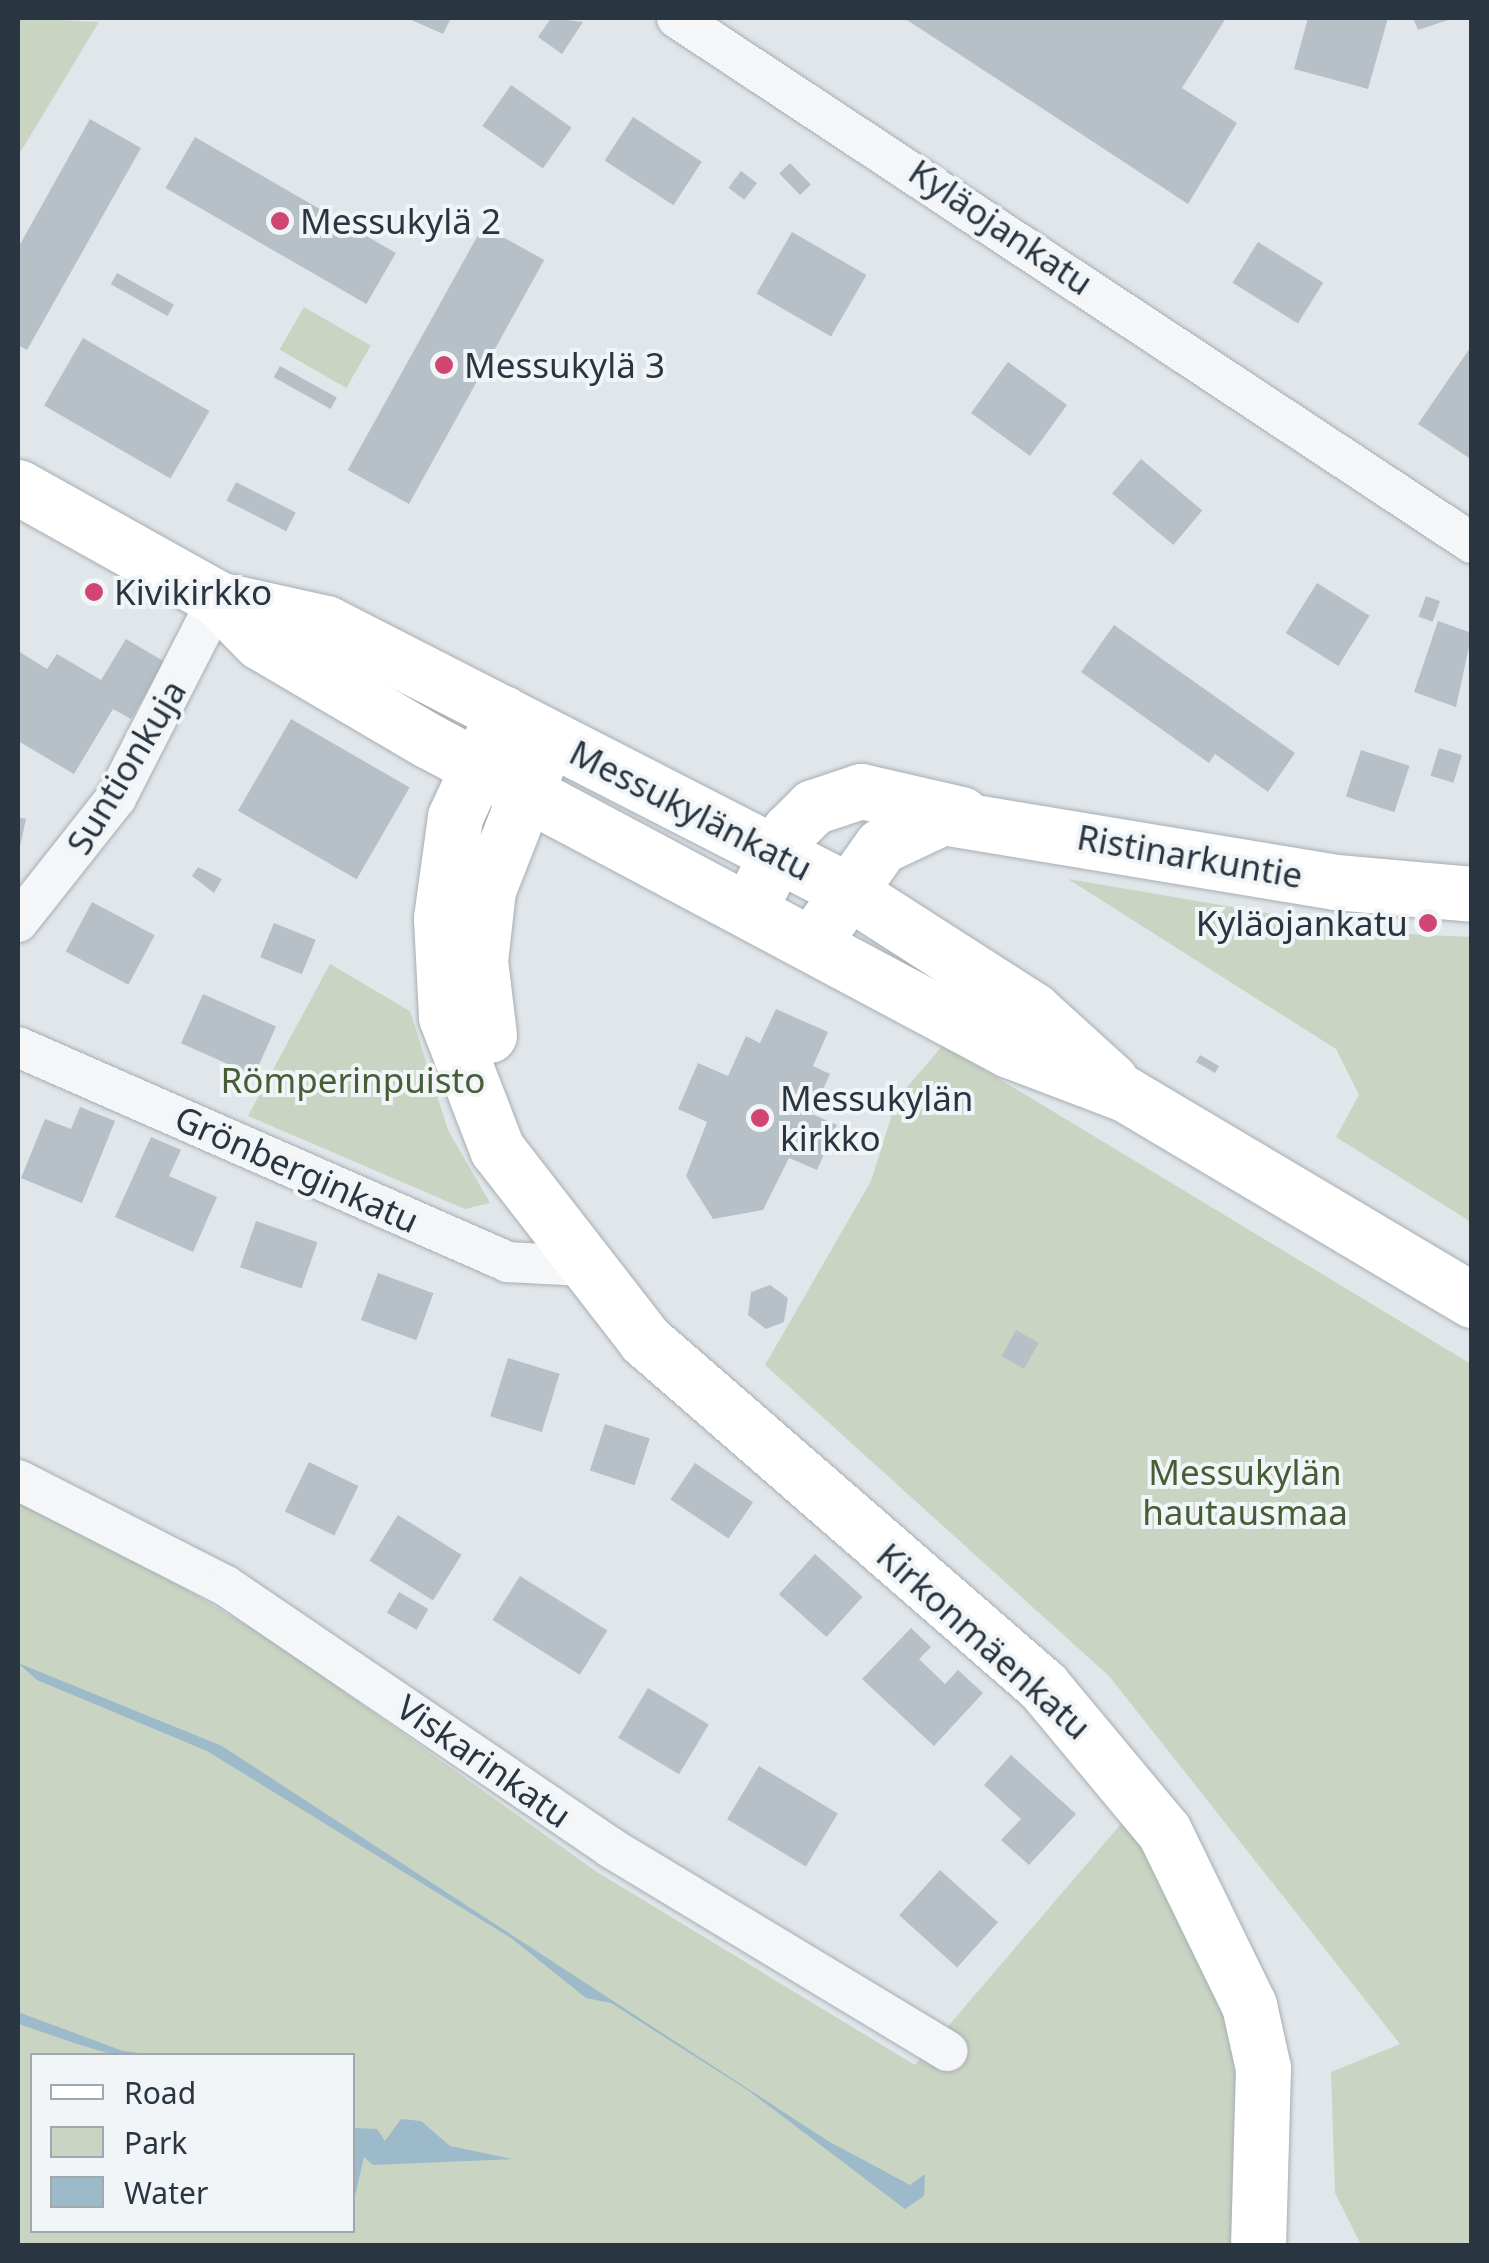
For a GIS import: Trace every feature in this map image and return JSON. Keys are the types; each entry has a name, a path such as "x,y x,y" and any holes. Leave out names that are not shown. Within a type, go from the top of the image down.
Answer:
{"main road":[{"name":"Messukylänkatu","path":"18,487 218,599 260,642 499,777 1010,1050 1124,1094 1472,1300"},
{"name":"Messukylänkatu","path":"218,599 326,622 843,888 1033,1010 1124,1094"},
{"name":"Kirkonmäenkatu","path":"525,725 446,868 446,1017 498,1149 536,1190 583,1266 645,1340 1044,1686 1164,1830 1249,2005 1263,2068 1258,2246"},
{"name":"Ristinarkuntie","path":"748,908 776,854 813,806 861,791 926,799 968,817 1336,882 1472,894"},
{"name":"Ristinarkuntie","path":"813,942 843,888 908,828 968,817"}],"street":[{"name":"Kyläojankatu","path":"677,18 1472,543"},
{"name":"Suntionkuja","path":"18,922 116,798 218,599"},
{"name":"Grönberginkatu","path":"18,1048 508,1262 583,1266"},
{"name":"Viskarinkatu","path":"18,1480 226,1586 610,1848 947,2050"}],"green space":[{"path":"18,18 99,22 18,156"},
{"path":"304,307 371,346 346,388 280,349"},
{"path":"1068,879 1386,933 1471,937 1471,1222 1336,1137 1359,1095 1336,1049"},
{"name":"Römperinpuisto","path":"330,964 410,1011 448,1130 490,1203 465,1209 248,1116"},
{"name":"Messukylän hautausmaa","path":"943,1045 1471,1364 1471,2245 1361,2245 1335,2193 1331,2072 1400,2044 1109,1676 765,1365 871,1181 897,1099"},
{"path":"18,1502 100,1538 273,1641 597,1872 915,2065 1126,1818 1166,1872 1240,2050 1235,2245 18,2245"}],"water":[{"path":"18,1663 222,1746 828,2141 910,2185 925,2174 924,2196 905,2209 749,2091 611,2003 586,1998 511,1938 207,1751 37,1680"},
{"path":"18,2012 123,2051 138,2053 107,2053 19,2024"},
{"path":"401,2119 421,2121 450,2146 513,2159 373,2165 364,2157 355,2196 355,2128 377,2129 385,2141"}],"building":[{"path":"407,18 451,18 443,34"},
{"path":"551,18 583,22 562,54 538,37"},
{"path":"904,18 1226,18 1182,88 1237,123 1188,204"},
{"path":"1308,18 1388,18 1368,89 1294,69"},
{"path":"1413,18 1454,18 1418,30"},
{"path":"511,85 572,127 543,168 482,126"},
{"path":"633,117 702,162 673,205 605,161"},
{"path":"90,119 141,148 27,350 18,345 18,248"},
{"name":"Messukylä 2","path":"195,137 396,253 366,304 166,188"},
{"path":"790,163 811,185 800,195 779,173"},
{"path":"741,171 757,183 744,200 728,188"},
{"name":"Messukylä 3","path":"483,226 544,260 409,504 348,470"},
{"path":"792,232 866,275 831,336 756,293"},
{"path":"1258,242 1323,283 1298,324 1233,283"},
{"path":"117,273 174,305 168,316 111,284"},
{"path":"83,338 209,411 170,479 44,406"},
{"path":"1472,345 1472,460 1418,424"},
{"path":"1008,362 1067,405 1030,456 971,413"},
{"path":"280,366 337,398 331,409 274,377"},
{"path":"1141,459 1202,510 1173,545 1112,493"},
{"path":"236,482 296,512 286,531 226,501"},
{"path":"1317,583 1370,616 1338,666 1286,633"},
{"path":"1426,596 1440,601 1433,622 1418,617"},
{"path":"1438,621 1472,633 1456,707 1414,692"},
{"path":"1114,625 1295,753 1268,792 1215,754 1209,763 1081,672"},
{"path":"126,639 165,662 131,719 113,709 74,774 18,741 18,651 47,669 57,654 101,680"},
{"path":"291,719 410,788 357,879 238,811"},
{"path":"1439,748 1462,755 1453,783 1431,776"},
{"path":"1361,750 1410,766 1394,812 1346,797"},
{"path":"18,817 26,819 19,851 18,851"},
{"path":"198,867 222,879 214,893 192,876"},
{"path":"92,902 155,935 128,985 66,951"},
{"path":"274,923 316,940 302,974 260,957"},
{"path":"203,994 276,1027 254,1076 181,1043"},
{"name":"Messukylän kirkko","path":"776,1009 828,1032 813,1066 830,1074 812,1114 837,1125 817,1170 789,1158 763,1210 713,1219 686,1176 707,1122 678,1109 698,1063 728,1076 746,1036 760,1043"},
{"path":"1200,1055 1219,1066 1215,1073 1196,1062"},
{"path":"80,1107 115,1121 82,1203 21,1178 45,1119 71,1129"},
{"path":"151,1137 181,1150 169,1176 217,1197 193,1252 115,1217"},
{"path":"256,1221 317,1242 302,1288 240,1267"},
{"path":"378,1273 433,1293 416,1340 361,1320"},
{"path":"770,1285 788,1298 784,1322 766,1329 748,1315 751,1292"},
{"path":"1016,1330 1039,1343 1024,1369 1001,1356"},
{"path":"508,1358 560,1374 542,1432 490,1416"},
{"path":"605,1424 650,1439 635,1485 590,1471"},
{"path":"309,1462 358,1486 334,1536 285,1511"},
{"path":"695,1463 753,1502 728,1539 670,1499"},
{"path":"398,1515 462,1555 433,1601 369,1561"},
{"path":"815,1554 863,1597 826,1637 779,1594"},
{"path":"520,1576 607,1631 580,1675 492,1620"},
{"path":"399,1592 428,1609 416,1630 387,1613"},
{"path":"911,1628 931,1647 919,1659 945,1684 958,1670 983,1693 934,1746 862,1679"},
{"path":"648,1688 709,1725 679,1774 618,1738"},
{"path":"1011,1755 1076,1814 1029,1865 1001,1840 1021,1819 984,1785"},
{"path":"759,1766 838,1813 806,1867 727,1819"},
{"path":"940,1870 998,1922 957,1968 899,1915"}],"place":[{"name":"Messukylä 2","path":"280,221"},
{"name":"Messukylä 3","path":"444,365"},
{"name":"Kivikirkko","path":"94,592"},
{"name":"Kyläojankatu","path":"1428,923"},
{"name":"Messukylän kirkko","path":"760,1118"}]}
